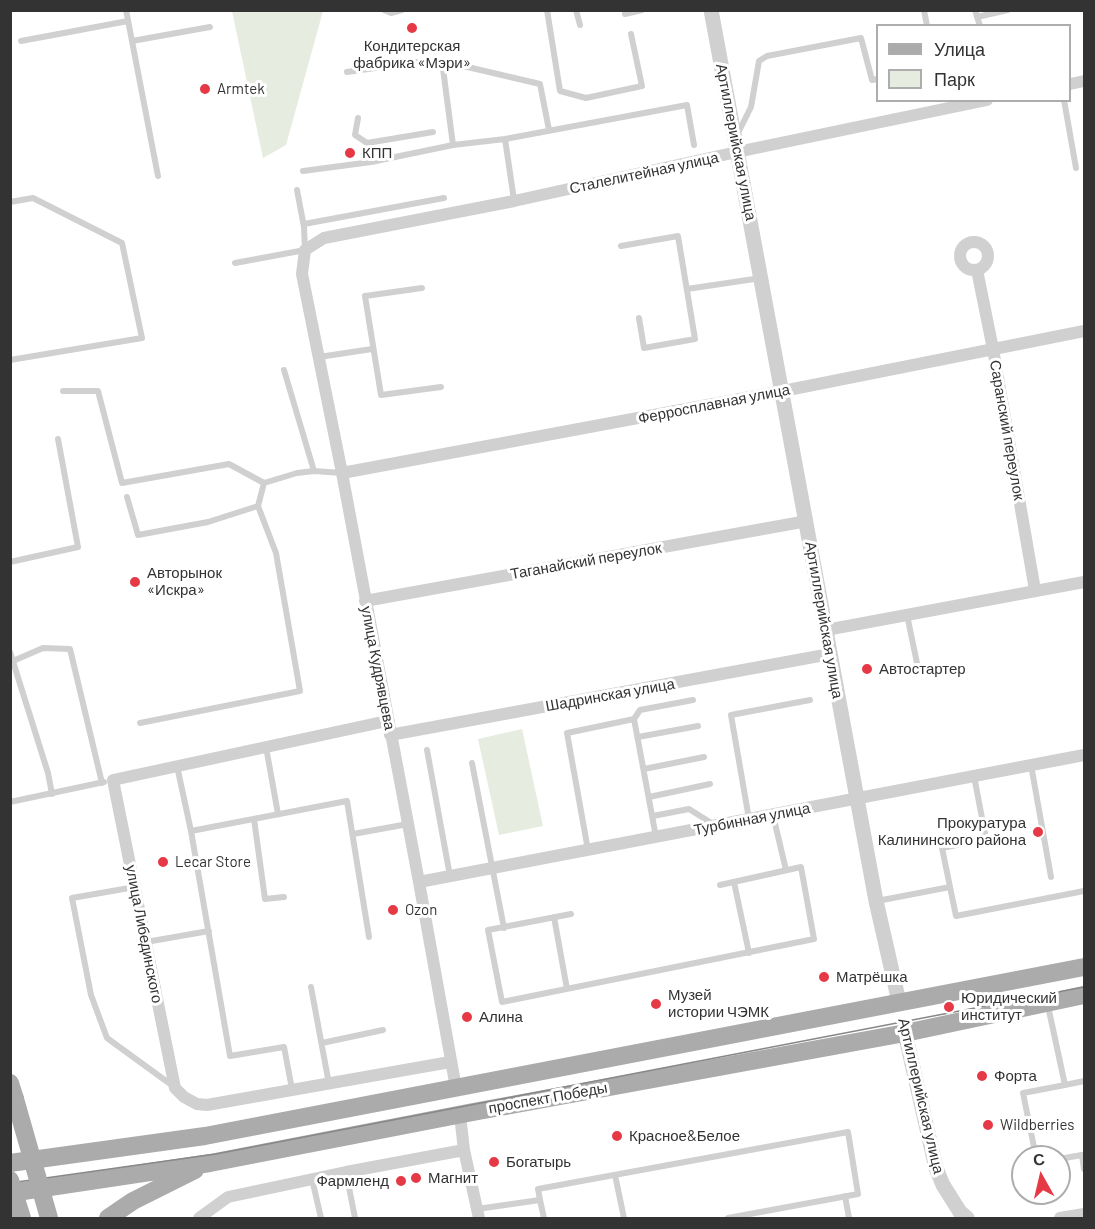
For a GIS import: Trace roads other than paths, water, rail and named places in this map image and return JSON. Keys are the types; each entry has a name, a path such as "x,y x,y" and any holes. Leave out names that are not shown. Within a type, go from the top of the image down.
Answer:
{"main road":[{"name":"проспект Победы","path":"10,1163 205,1136 1084,967"},
{"name":"проспект Победы","path":"10,1193 210,1163 905,1033 1084,995"},
{"name":"Артиллерийская улица","path":"899,1002 905,1033"},
{"path":"13,1091 49,1218"},
{"path":"108,1218 133,1201 210,1163"},
{"path":"10,1180 22,1218"}],"street":[{"name":"Артиллерийская улица","path":"711,10 876,901 899,1002"},
{"name":"Сталелитейная улица","path":"305,250 324,238 514,201 736,145 976,102"},
{"name":"улица Кудрявцева","path":"305,250 302,274 342,473 456,1088"},
{"name":"Саранский переулок","path":"977,270 1035,590"},
{"name":"Ферросплавная улица","path":"342,473 783,391 1084,331"},
{"name":"Таганайский переулок","path":"365,601 807,521"},
{"path":"826,630 1084,582"},
{"name":"Шадринская улица","path":"390,735 830,654"},
{"path":"108,781 387,721"},
{"name":"Турбинная улица","path":"419,882 1084,755"},
{"name":"улица Либединского","path":"108,781 135,887 176,1088"},
{"name":"Артиллерийская улица","path":"905,1033 936,1168 943,1185 960,1212 967,1218"},
{"path":"176,1088 184,1097 197,1104 207,1105 450,1062"},
{"path":"460,1115 464,1150 478,1214"},
{"path":"199,1218 228,1197 464,1150"},
{"path":"1060,1218 1084,1214"}],"lane":[{"path":"126,10 158,176"},
{"path":"384,10 391,13 402,10"},
{"path":"548,10 560,91 586,98 642,86 631,34"},
{"path":"576,10 580,25"},
{"path":"626,14 642,10"},
{"path":"976,14 1008,10"},
{"path":"21,41 128,21"},
{"path":"132,41 210,27"},
{"path":"736,145 751,107 759,61 767,56 861,38 872,80 876,79"},
{"path":"347,72 442,61 540,84 549,130"},
{"path":"442,61 453,145"},
{"path":"1064,102 1076,168"},
{"path":"303,171 371,162 453,145 505,139 687,105 694,145"},
{"path":"358,118 355,135 367,143 433,132"},
{"path":"505,139 514,201"},
{"path":"367,143 371,162"},
{"path":"235,263 305,250 297,190"},
{"path":"10,202 33,198 122,243 142,338 10,360"},
{"path":"303,224 444,198"},
{"path":"621,246 678,236 695,339 644,348 639,318"},
{"path":"687,289 761,278"},
{"path":"422,288 364,296 372,349 381,395 441,387"},
{"path":"319,357 372,349"},
{"path":"284,370 314,471"},
{"path":"63,391 98,391 122,483 229,464 264,483 297,473 314,471 342,473"},
{"path":"10,562 78,547 58,439"},
{"path":"140,723 300,691 276,553 258,506 264,483"},
{"path":"127,497 138,535 208,522 258,506"},
{"path":"907,615 917,663"},
{"path":"10,802 108,781 70,650 43,648 13,661"},
{"path":"10,652 48,773 52,794"},
{"path":"588,850 567,733 634,719 640,710 693,700"},
{"path":"749,819 731,715 810,700"},
{"path":"634,719 656,837"},
{"path":"638,737 698,726"},
{"path":"266,747 278,814"},
{"path":"427,750 450,876"},
{"path":"644,769 704,757"},
{"path":"472,763 504,928"},
{"path":"1031,765 1051,877"},
{"path":"177,766 191,831 230,1056 284,1047 292,1090"},
{"path":"974,776 986,839 942,848 956,916 1084,891"},
{"path":"649,797 710,784"},
{"path":"191,831 347,801 369,937"},
{"path":"652,816 689,809 715,826"},
{"path":"773,815 786,870"},
{"path":"254,819 265,899 284,897"},
{"path":"352,834 408,824"},
{"path":"571,914 488,930 502,1002 814,939 801,867 720,885"},
{"path":"734,882 749,952"},
{"path":"135,887 72,898 91,995 107,1038 176,1088"},
{"path":"876,901 950,887"},
{"path":"554,917 567,989"},
{"path":"146,942 208,931"},
{"path":"311,987 329,1084"},
{"path":"1047,1002 1065,1084"},
{"path":"322,1042 383,1030"},
{"path":"1034,1145 1023,1093 1084,1081"},
{"path":"544,1218 538,1189 848,1132 858,1194 728,1218"},
{"path":"1083,1155 1084,1169"},
{"path":"346,1172 355,1218"},
{"path":"615,1175 624,1218"},
{"path":"312,1179 321,1218"},
{"path":"845,1196 849,1218"},
{"path":"478,1214 540,1200"}],"tram line":[{"path":"10,1183 216,1154 1084,987"}],"place":[{"name":"Кондитерская фабрика «Мэри»","path":"412,28"},
{"name":"Armtek","path":"205,89"},
{"name":"КПП","path":"350,153"},
{"name":"Авторынок «Искра»","path":"135,582"},
{"name":"Автостартер","path":"867,669"},
{"name":"Прокуратура Калининского района","path":"1038,832"},
{"name":"Lecar Store","path":"163,862"},
{"name":"Ozon","path":"393,910"},
{"name":"Матрёшка","path":"824,977"},
{"name":"Музей истории ЧЭМК","path":"656,1004"},
{"name":"Юридический институт","path":"949,1007"},
{"name":"Алина","path":"467,1017"},
{"name":"Форта","path":"982,1076"},
{"name":"Wildberries","path":"988,1125"},
{"name":"Красное&Белое","path":"617,1136"},
{"name":"Богатырь","path":"494,1162"},
{"name":"Магнит","path":"416,1178"},
{"name":"Фармленд","path":"401,1181"}]}
